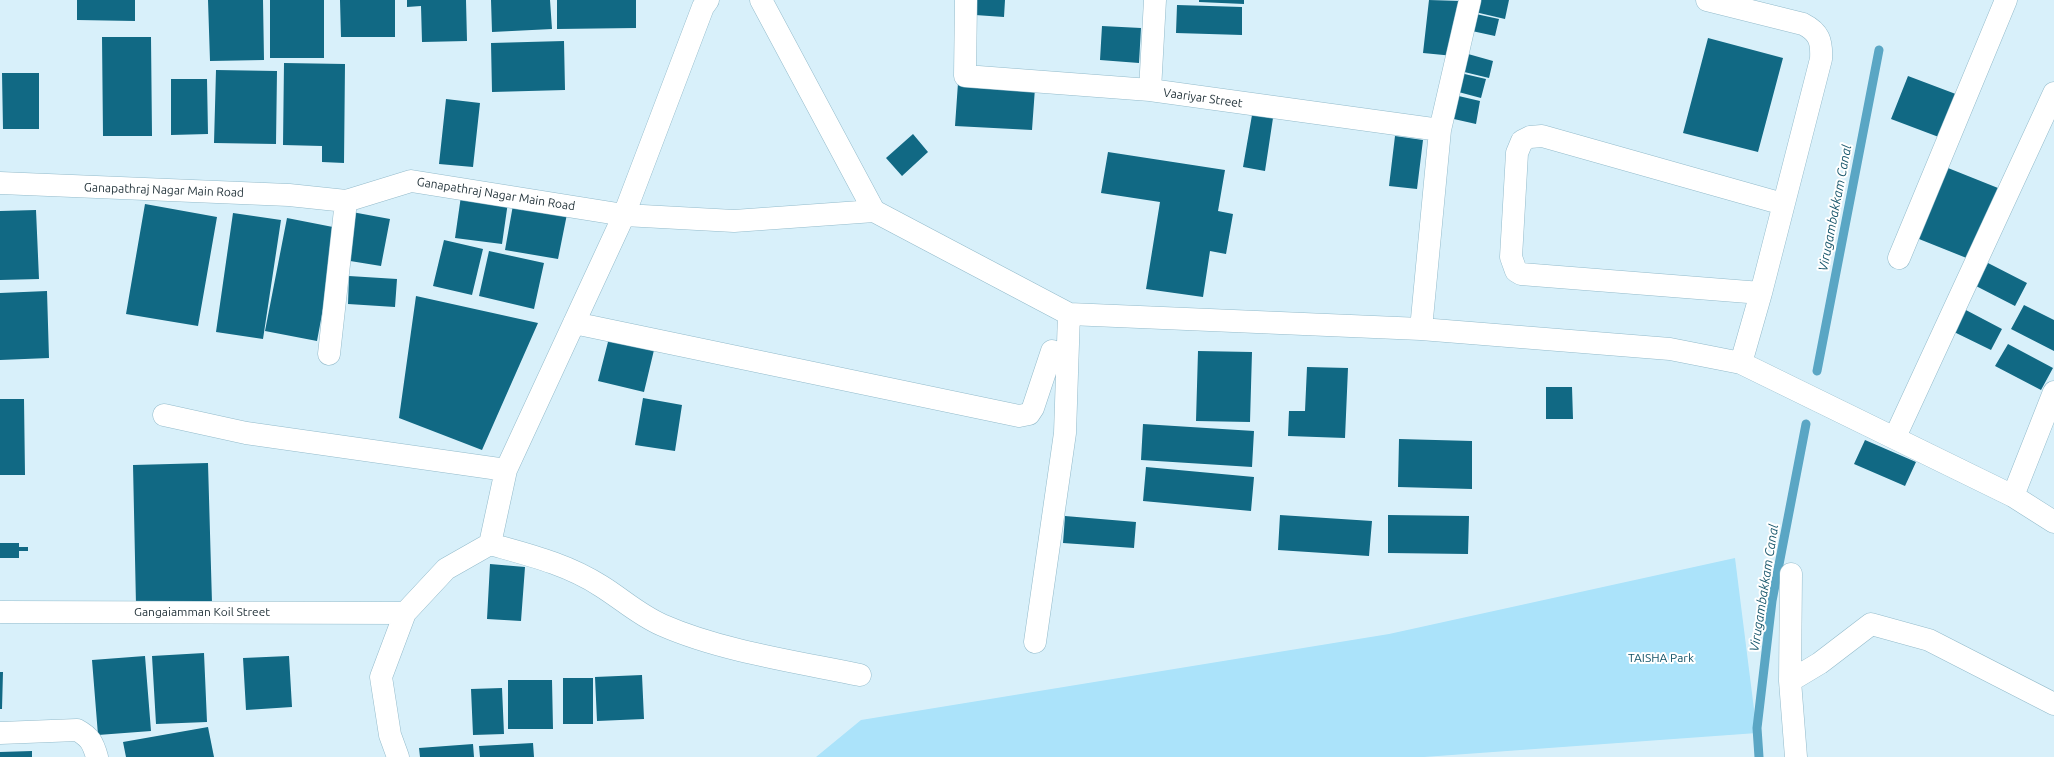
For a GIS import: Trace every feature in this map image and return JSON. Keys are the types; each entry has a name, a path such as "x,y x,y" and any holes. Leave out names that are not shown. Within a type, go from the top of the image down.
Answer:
{"street":[{"path":"490,544 506,470 624,215 703,7 708,0"},
{"path":"761,0 874,211 1069,314 1421,330 1670,349 1741,363 2013,496 2054,522"},
{"name":"Vaariyar Street","path":"966,0 965,76 1150,90 1440,130"},
{"path":"1150,90 1155,0"},
{"path":"1421,330 1440,130 1470,0"},
{"path":"1707,0 1803,24 1813,29 1819,36 1822,45 1820,59 1761,293 1741,363"},
{"path":"1899,258 2006,0"},
{"path":"1895,437 2054,93"},
{"path":"1761,293 1529,274 1516,271 1511,257 1517,153 1522,141 1530,137 1542,136 1783,204"},
{"name":"Ganapathraj Nagar Main Road","path":"0,183 289,195 346,201 412,181 624,215 734,221 874,211"},
{"path":"329,354 346,201"},
{"path":"1035,642 1065,433 1069,314"},
{"path":"574,323 1019,416 1029,414 1033,408 1052,351"},
{"path":"2013,496 2054,392"},
{"path":"164,414 246,433 506,470"},
{"path":"398,757 390,735 381,677 405,613 446,569 490,544 554,562 600,586 638,613 662,626 704,640 860,676"},
{"path":"1792,574 1790,681 1796,757"},
{"name":"Gangaiamman Koil Street","path":"0,612 405,613"},
{"path":"1790,681 1820,663 1871,624 1929,640 2054,704"},
{"path":"0,733 77,730 87,735 93,744 96,757"}],"green space":[{"name":"TAISHA Park","path":"1735,558 1757,733 1424,757 816,757 861,720 1389,634"}],"building":[{"path":"77,0 135,0 135,21 77,20"},
{"path":"208,0 263,0 264,60 210,61"},
{"path":"270,0 324,0 324,58 270,58"},
{"path":"340,0 395,0 395,37 341,37"},
{"path":"407,0 466,0 467,41 422,42 421,6 407,7"},
{"path":"491,0 550,0 552,29 492,32"},
{"path":"557,0 636,0 636,28 557,29"},
{"path":"977,0 1005,0 1004,17 975,15"},
{"path":"1199,0 1244,0 1244,4 1199,2"},
{"path":"1429,0 1461,1 1454,56 1423,53"},
{"path":"1478,0 1509,0 1505,19 1475,12"},
{"path":"1177,5 1242,7 1242,35 1176,33"},
{"path":"1476,14 1499,19 1495,36 1472,31"},
{"path":"1102,26 1141,28 1139,63 1100,60"},
{"path":"102,37 151,37 152,136 103,136"},
{"path":"1708,38 1783,58 1758,152 1683,133"},
{"path":"564,41 565,90 492,92 491,43"},
{"path":"1461,52 1493,61 1489,78 1456,70"},
{"path":"284,63 345,64 344,163 322,162 322,146 283,145"},
{"path":"216,70 277,71 276,144 214,143"},
{"path":"1456,72 1486,79 1481,98 1451,90"},
{"path":"2,73 39,73 39,129 3,129"},
{"path":"1908,76 1961,96 1944,139 1891,119"},
{"path":"171,79 207,79 208,134 171,135"},
{"path":"958,83 1035,88 1032,130 955,126"},
{"path":"1450,94 1480,101 1476,124 1445,117"},
{"path":"446,99 480,103 473,167 439,164"},
{"path":"1252,115 1273,118 1265,171 1243,167"},
{"path":"913,134 928,152 902,176 886,158"},
{"path":"1395,136 1423,140 1417,189 1389,186"},
{"path":"1108,152 1225,170 1218,211 1233,214 1226,254 1210,251 1203,297 1146,289 1160,202 1101,193"},
{"path":"1943,166 1998,188 1969,259 1914,237"},
{"path":"461,196 508,202 502,244 455,238"},
{"path":"145,204 217,217 198,326 126,314"},
{"path":"513,205 567,214 558,259 505,250"},
{"path":"36,210 39,279 0,280 0,211"},
{"path":"352,212 390,219 381,266 344,260"},
{"path":"233,213 281,220 263,339 216,332"},
{"path":"287,218 338,228 317,341 265,331"},
{"path":"444,240 483,249 472,295 433,286"},
{"path":"489,251 544,263 534,309 479,296"},
{"path":"1988,263 2027,283 2015,306 1976,286"},
{"path":"349,276 397,279 395,307 348,304"},
{"path":"47,291 49,358 0,360 0,293"},
{"path":"416,296 538,323 482,450 399,418"},
{"path":"2024,305 2054,320 2054,351 2011,329"},
{"path":"1964,309 2002,329 1991,350 1952,331"},
{"path":"609,338 654,350 644,392 598,381"},
{"path":"2008,344 2053,368 2041,390 1995,366"},
{"path":"1198,351 1252,352 1250,422 1196,421"},
{"path":"1307,367 1348,368 1345,438 1288,436 1289,411 1305,411"},
{"path":"1546,387 1572,387 1573,419 1546,419"},
{"path":"643,398 682,405 675,451 635,445"},
{"path":"0,399 24,399 25,475 0,475"},
{"path":"1143,424 1254,431 1252,467 1141,460"},
{"path":"1399,439 1472,441 1472,489 1398,487"},
{"path":"1865,440 1916,462 1905,486 1854,464"},
{"path":"208,463 212,603 136,605 133,465"},
{"path":"1146,467 1254,477 1251,511 1143,501"},
{"path":"1280,515 1372,521 1369,556 1278,550"},
{"path":"1388,515 1469,516 1468,554 1388,553"},
{"path":"1065,516 1136,522 1134,548 1063,543"},
{"path":"0,543 19,543 19,547 28,547 28,551 19,551 19,558 0,558"},
{"path":"490,564 525,567 521,621 487,619"},
{"path":"204,653 207,722 156,724 152,656"},
{"path":"145,656 151,731 98,735 92,660"},
{"path":"289,656 292,707 246,710 243,658"},
{"path":"0,672 3,672 2,709 0,709"},
{"path":"642,675 644,719 597,721 595,677"},
{"path":"563,678 593,678 593,724 563,724"},
{"path":"508,680 552,680 553,729 508,729"},
{"path":"502,688 504,734 473,735 471,689"},
{"path":"208,727 214,757 126,757 123,742"},
{"path":"533,743 534,757 480,757 479,746"},
{"path":"473,744 474,757 420,757 419,748"},
{"path":"32,751 32,757 0,757 0,752"}],"waterway":[{"name":"Virugambakkam Canal","path":"1817,371 1879,50"},
{"name":"Virugambakkam Canal","path":"1759,757 1757,728 1772,601 1806,424"}]}
